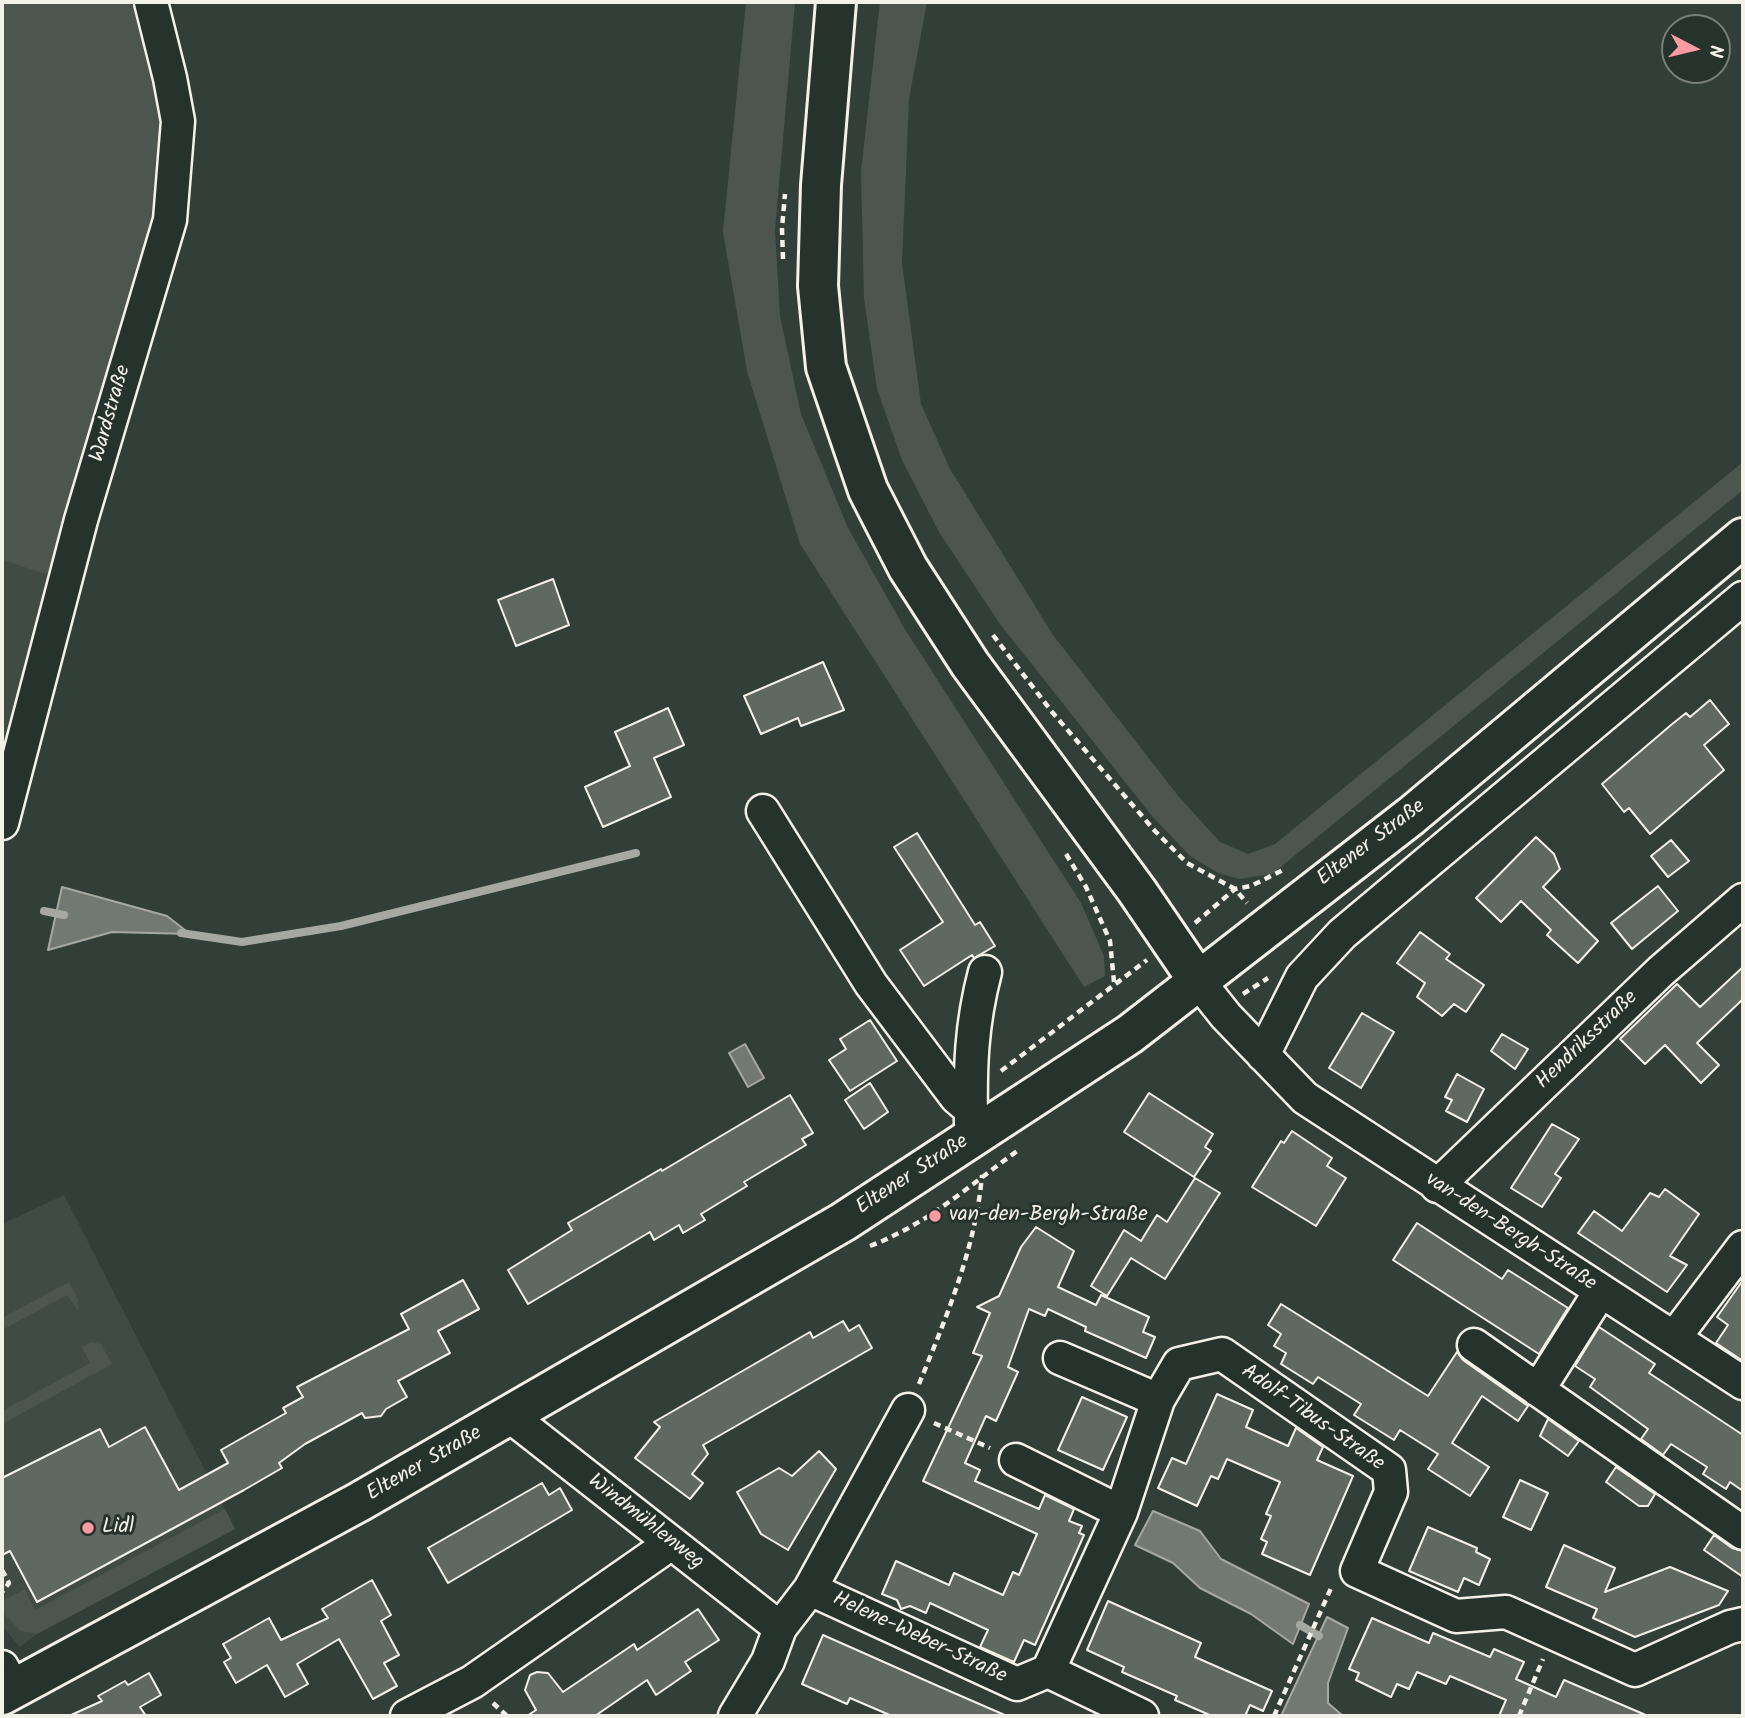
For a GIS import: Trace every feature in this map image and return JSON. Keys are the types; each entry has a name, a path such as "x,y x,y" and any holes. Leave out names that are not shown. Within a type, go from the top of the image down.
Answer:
{"main road":[{"path":"836,2 821,185 818,286 826,367 868,490 908,568 970,664 1137,891 1199,982"},
{"name":"Eltener Straße","path":"6,1684 359,1502 510,1416 843,1222 975,1126 1130,1034 1199,982 1273,920 1411,816 1743,538"}],"street":[{"name":"Wardstraße","path":"2,823 81,520 170,220 178,121 150,2"},
{"path":"1263,1055 1301,976 1342,934 1743,598"},
{"path":"763,811 871,984 975,1126"},
{"name":"Hendriksstraße","path":"1437,1186 1661,971 1743,900"},
{"path":"975,1126 971,1037 985,972"},
{"name":"van-den-Bergh-Straße","path":"1199,982 1305,1098 1600,1292 1743,1382"},
{"path":"1674,1338 1743,1247"},
{"path":"1538,1390 1600,1292"},
{"path":"1474,1345 1743,1533"},
{"name":"Adolf-Tibus-Straße","path":"1048,1671 1121,1512 1158,1401 1179,1364 1222,1354 1389,1470 1391,1492 1357,1571 1456,1616 1506,1612 1635,1670 1730,1627 1743,1624"},
{"path":"1060,1358 1158,1401"},
{"path":"735,1716 768,1661 780,1628 810,1589 908,1410"},
{"name":"Windmühlenweg","path":"510,1416 780,1628"},
{"path":"1016,1460 1121,1512"},
{"path":"407,1716 472,1682 670,1544"},
{"name":"Helene-Weber-Straße","path":"810,1589 1017,1684 1048,1671"},
{"path":"1048,1671 1142,1716"}],"path":[{"path":"986,625 1052,712 1155,831 1187,863 1235,889"},
{"path":"975,1126 980,1202 948,1312 908,1410 1016,1460"},
{"path":"2,1570 9,1583 2,1592"},
{"path":"1274,1716 1324,1607"},
{"path":"1519,1716 1554,1633"}],"shaded area":[{"path":"2,2 131,2 154,70 162,144 154,230 51,576 2,560"},
{"path":"746,2 795,2 775,230 780,316 801,414 848,528 906,631 1081,903 1104,956 1105,976 1084,987 800,544 747,371 723,232"},
{"path":"880,2 927,2 909,99 902,263 921,404 950,469 1053,635 1179,797 1220,842 1248,854 1275,844 1743,462 1743,490 1272,874 1239,879 1218,873 1190,856 1152,816 1000,624 939,532 902,460 877,389 864,298 861,172"},
{"path":"2,560 51,576 2,753"},
{"path":"62,887 167,916 190,934 112,932 48,950"},
{"path":"745,1044 764,1078 748,1087 729,1053"},
{"path":"64,1195 235,1529 37,1634 20,1647 2,1626 2,1224"},
{"path":"69,1282 78,1299 78,1310 67,1295 2,1330 2,1318"},
{"path":"91,1342 101,1344 112,1364 2,1424 2,1411 90,1363 82,1347"},
{"path":"225,1509 235,1529 37,1634 21,1631 2,1612 2,1601 25,1589 35,1610"},
{"path":"1153,1511 1200,1531 1221,1559 1309,1604 1293,1644 1251,1614 1200,1588 1173,1563 1135,1545"},
{"path":"1327,1617 1348,1628 1328,1683 1328,1703 1343,1716 1281,1716"}],"building":[{"path":"553,579 569,625 516,646 498,600"},
{"path":"823,662 844,710 801,726 798,718 761,734 744,696"},
{"path":"1710,700 1729,724 1704,745 1724,770 1650,834 1629,808 1624,812 1602,784 1686,713 1690,717"},
{"path":"668,708 684,745 654,758 671,797 603,827 585,787 630,766 615,732"},
{"path":"917,833 975,925 980,922 995,946 974,958 972,955 924,986 900,950 943,922 894,847"},
{"path":"1536,837 1554,854 1560,869 1543,887 1598,941 1578,963 1547,935 1551,930 1521,901 1501,922 1476,898"},
{"path":"1671,840 1689,861 1668,877 1651,856"},
{"path":"1658,886 1678,911 1632,949 1611,923"},
{"path":"1420,932 1450,954 1446,959 1484,985 1466,1012 1454,1004 1442,1016 1417,997 1425,983 1397,963"},
{"path":"1743,967 1743,999 1697,1043 1719,1065 1701,1083 1665,1045 1645,1064 1620,1039 1677,984 1700,1007"},
{"path":"1362,1013 1394,1032 1361,1088 1329,1068"},
{"path":"870,1020 897,1061 850,1091 829,1060 846,1049 840,1039"},
{"path":"1502,1034 1528,1049 1515,1069 1491,1051"},
{"path":"1457,1074 1484,1089 1467,1122 1446,1111 1452,1100 1445,1097"},
{"path":"870,1083 888,1112 864,1129 845,1100"},
{"path":"1149,1093 1213,1134 1205,1147 1211,1151 1194,1177 1124,1132"},
{"path":"790,1095 813,1133 802,1139 806,1145 744,1182 747,1186 701,1214 705,1220 683,1233 679,1225 654,1240 650,1232 528,1304 508,1270 572,1230 568,1223"},
{"path":"1552,1124 1579,1139 1555,1174 1561,1178 1542,1207 1511,1188"},
{"path":"1292,1131 1332,1158 1327,1166 1346,1178 1316,1226 1252,1187 1281,1141 1284,1143"},
{"path":"1195,1178 1220,1193 1165,1279 1131,1258 1107,1296 1091,1286 1124,1230 1141,1241 1157,1215 1167,1222"},
{"path":"1665,1189 1699,1214 1670,1256 1687,1265 1667,1292 1578,1233 1594,1211 1622,1231 1650,1193 1659,1197"},
{"path":"1417,1223 1502,1279 1508,1270 1568,1308 1539,1354 1393,1260"},
{"path":"1036,1227 1074,1251 1058,1287 1096,1305 1101,1295 1149,1317 1143,1332 1155,1337 1146,1358 1085,1331 1086,1327 1048,1309 1045,1316 1029,1309 1008,1367 1018,1372 996,1421 986,1416 965,1463 980,1470 975,1481 1039,1509 1045,1495 1074,1509 1069,1521 1082,1526 1079,1533 1084,1535 1035,1645 1024,1640 1014,1662 980,1647 988,1630 930,1603 926,1613 910,1606 901,1609 897,1600 882,1594 896,1561 949,1585 954,1573 1003,1595 1013,1572 1019,1575 1037,1534 923,1481 982,1356 973,1353 990,1313 977,1307 999,1296 1021,1247"},
{"path":"463,1280 479,1309 438,1331 450,1353 398,1381 407,1397 386,1409 381,1416 365,1418 362,1413 305,1444 279,1463 282,1468 37,1602 10,1551 2,1555 2,1478 100,1429 109,1447 145,1427 179,1490 228,1463 221,1450 286,1413 283,1408 303,1397 297,1387 409,1329 401,1314"},
{"path":"1743,1280 1743,1361 1716,1343 1728,1325 1717,1317"},
{"path":"1281,1304 1428,1396 1457,1352 1463,1360 1528,1406 1518,1421 1482,1396 1452,1443 1489,1467 1470,1496 1428,1469 1438,1454 1400,1430 1394,1440 1354,1415 1361,1404 1318,1377 1313,1384 1281,1364 1286,1353 1274,1346 1281,1334 1268,1325"},
{"path":"843,1321 849,1331 859,1325 872,1348 703,1445 708,1454 692,1474 703,1483 690,1499 635,1458 660,1427 654,1422 810,1332 813,1338"},
{"path":"1599,1327 1655,1364 1649,1373 1743,1435 1743,1491 1730,1482 1726,1489 1703,1474 1707,1467 1671,1444 1663,1455 1641,1439 1648,1429 1590,1387 1595,1379 1575,1366"},
{"path":"1217,1394 1253,1410 1246,1427 1288,1446 1296,1428 1323,1447 1317,1460 1353,1476 1310,1575 1262,1554 1267,1542 1261,1539 1271,1516 1266,1514 1280,1482 1227,1459 1218,1479 1211,1476 1197,1506 1158,1488 1172,1458 1186,1464"},
{"path":"1082,1397 1127,1417 1103,1470 1058,1450"},
{"path":"1548,1419 1579,1441 1568,1456 1540,1436"},
{"path":"819,1451 836,1469 788,1550 761,1534 737,1492 779,1468 792,1476"},
{"path":"1616,1467 1655,1494 1648,1506 1639,1506 1606,1482"},
{"path":"1520,1480 1548,1493 1531,1530 1503,1517"},
{"path":"542,1483 549,1495 560,1488 572,1510 448,1583 428,1548"},
{"path":"1428,1527 1477,1548 1476,1552 1490,1559 1479,1585 1464,1578 1458,1592 1409,1571"},
{"path":"1714,1535 1732,1548 1743,1551 1743,1577 1704,1550"},
{"path":"1564,1545 1615,1568 1605,1592 1670,1567 1728,1591 1719,1605 1635,1637 1593,1618 1597,1609 1546,1587"},
{"path":"372,1580 391,1615 381,1621 399,1655 384,1663 397,1686 373,1699 339,1639 297,1664 308,1684 285,1697 267,1665 236,1683 224,1662 231,1658 223,1644 269,1618 281,1640 328,1618 322,1609"},
{"path":"1108,1601 1201,1643 1195,1657 1272,1691 1263,1711 1250,1705 1245,1716 1212,1716 1175,1700 1177,1696 1122,1672 1124,1667 1087,1650"},
{"path":"698,1609 719,1640 685,1662 691,1671 656,1695 647,1680 595,1716 527,1716 536,1710 525,1690 530,1675 537,1672 548,1673 563,1692 634,1644 637,1650"},
{"path":"1372,1618 1429,1643 1433,1633 1490,1657 1494,1649 1524,1662 1516,1679 1556,1697 1564,1680 1648,1716 1499,1716 1506,1700 1450,1676 1446,1684 1417,1672 1409,1689 1397,1684 1391,1697 1356,1680 1359,1673 1349,1669"},
{"path":"823,1635 1007,1716 892,1716 850,1698 847,1704 802,1684"},
{"path":"149,1673 161,1695 140,1707 146,1716 69,1716 102,1701 98,1696 125,1681 128,1685"}],"waterway":[{"path":"181,933 242,942 341,926 636,853"},
{"path":"44,911 64,915"},
{"path":"1300,1625 1319,1636"}],"place":[{"name":"van-den-Bergh-Straße","path":"935,1216"},
{"name":"Lidl","path":"88,1528"}]}
